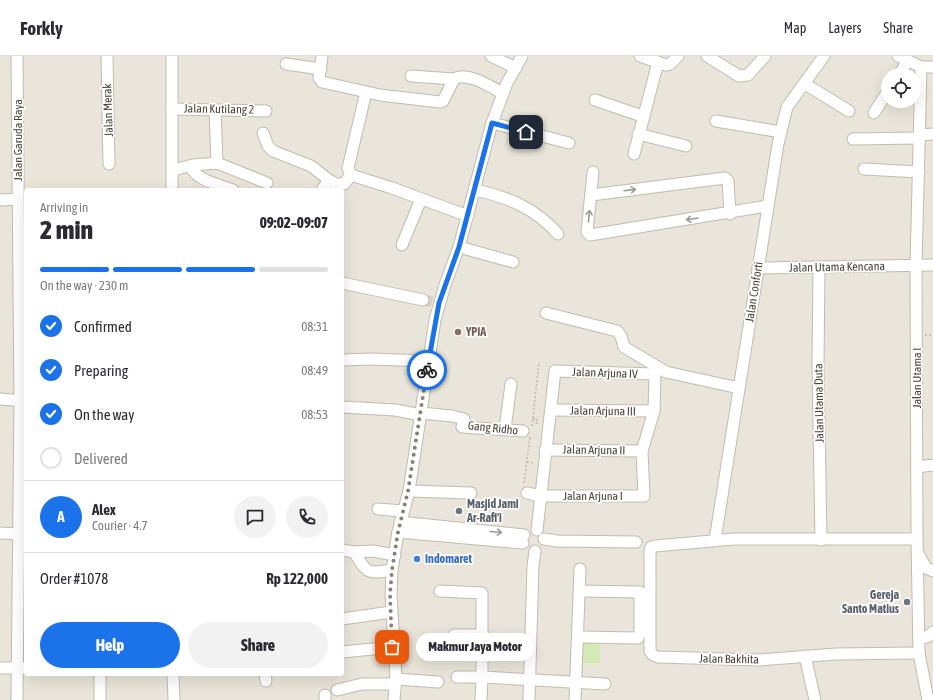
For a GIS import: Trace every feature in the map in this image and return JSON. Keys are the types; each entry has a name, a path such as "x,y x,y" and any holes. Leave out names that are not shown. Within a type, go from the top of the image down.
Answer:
{"street":[{"name":"Jalan Garuda Raya","path":"17,56 18,199 23,401 23,486 22,517 19,534 23,584 21,668 18,700"},
{"name":"Jalan Merak","path":"107,56 109,164"},
{"path":"172,56 172,188"},
{"path":"322,56 320,78 322,82 380,95 443,102 454,79"},
{"path":"490,56 516,68"},
{"path":"394,700 396,681 392,647 392,570 399,527 408,491 421,414 428,361 431,302 459,247 492,123 503,93 522,56"},
{"path":"640,56 670,64 678,56"},
{"path":"707,56 739,76 748,75 765,56"},
{"name":"Jalan Conforti","path":"715,540 767,206 781,132 787,107 824,56"},
{"path":"903,59 920,67 933,67"},
{"path":"634,154 642,116 658,62"},
{"path":"286,64 321,69"},
{"name":"Jalan Utama I","path":"920,67 917,539 919,653 928,700"},
{"path":"411,76 475,79 503,93"},
{"path":"805,84 849,111"},
{"path":"366,92 348,168 351,175 392,188 468,216"},
{"path":"595,100 642,116"},
{"path":"874,113 881,102"},
{"name":"Jalan Kutilang 2","path":"172,108 266,110"},
{"path":"215,110 217,163"},
{"path":"716,121 781,132"},
{"path":"492,123 569,143"},
{"path":"263,133 268,146 273,151 311,166 336,184 344,184 351,175"},
{"path":"638,134 686,146"},
{"path":"853,139 933,134"},
{"path":"173,170 190,166 217,163 267,183"},
{"path":"190,166 194,174 200,178 228,188"},
{"path":"864,169 919,172"},
{"path":"593,172 587,232 590,235 730,214 767,206"},
{"path":"591,195 725,178 728,181 730,214"},
{"path":"323,188 329,180"},
{"path":"475,190 508,198 519,203 558,234"},
{"path":"0,200 18,199"},
{"path":"402,245 421,199"},
{"path":"459,247 513,262"},
{"name":"Jalan Utama Kencana","path":"758,268 933,265"},
{"name":"Jalan Utama Duta","path":"819,267 818,365 821,540"},
{"path":"344,283 431,302"},
{"path":"546,313 617,331 621,336 624,347 666,372 739,388"},
{"path":"344,360 370,359 428,361"},
{"name":"Jalan Arjuna IV","path":"551,410 555,371 655,374 654,411"},
{"path":"505,429 511,384"},
{"path":"0,399 23,401"},
{"path":"344,407 395,410 421,414"},
{"path":"529,700 534,538 541,496 541,468 551,410"},
{"name":"Jalan Arjuna III","path":"551,410 654,411"},
{"path":"642,451 654,411"},
{"name":"Gang Ridho","path":"421,414 452,416 464,419 462,426 523,431"},
{"name":"Jalan Arjuna II","path":"545,450 642,451"},
{"name":"Jalan Arjuna I","path":"527,493 541,496 644,496 642,451"},
{"path":"917,467 933,465"},
{"path":"408,491 471,493"},
{"path":"378,509 403,511"},
{"path":"399,527 468,535 534,538 557,541 636,542"},
{"path":"0,533 19,534"},
{"path":"715,540 777,538 821,540 917,539"},
{"name":"Jalan Bakhita","path":"715,540 651,547 650,651 653,655 684,658 759,660 836,654 919,653"},
{"path":"344,550 354,552 373,551 394,555"},
{"path":"354,552 363,567 373,573 392,570"},
{"path":"918,552 926,568 933,571"},
{"path":"576,700 580,569"},
{"path":"579,637 638,638 640,633 640,592 580,590"},
{"path":"440,591 482,593 483,635 481,700"},
{"path":"344,619 391,612"},
{"path":"919,639 927,637 933,632"},
{"path":"454,635 483,635"},
{"path":"344,652 392,647"},
{"path":"805,656 815,700"},
{"path":"0,668 21,668"},
{"path":"100,676 100,700"},
{"path":"173,676 174,700"},
{"path":"457,677 530,679 605,684"},
{"path":"337,690 362,684 396,681 438,682"}],"path":[{"path":"921,335 933,335"},
{"path":"533,419 536,419 536,423"},
{"path":"527,462 538,464 541,468"}],"shaded area":[{"path":"0,56 933,56 933,700 0,700"}],"green space":[{"path":"582,639 600,639 600,663 582,663"}],"tunnel":[{"path":"423,300 432,302"}],"way so far":[{"path":"392,647 390,594 392,570 400,522 408,491 427,370"}],"place":[{"name":"YPIA","path":"458,332"},
{"name":"Masjid Jami Ar-Rafi'i","path":"459,511"},
{"name":"Indomaret","path":"417,559"},
{"name":"Gereja Santo Matius","path":"907,602"},
{"name":"Makmur Jaya Motor","path":"392,647"}],"route":[{"path":"427,370 439,303 459,247 492,123 526,132"}]}
